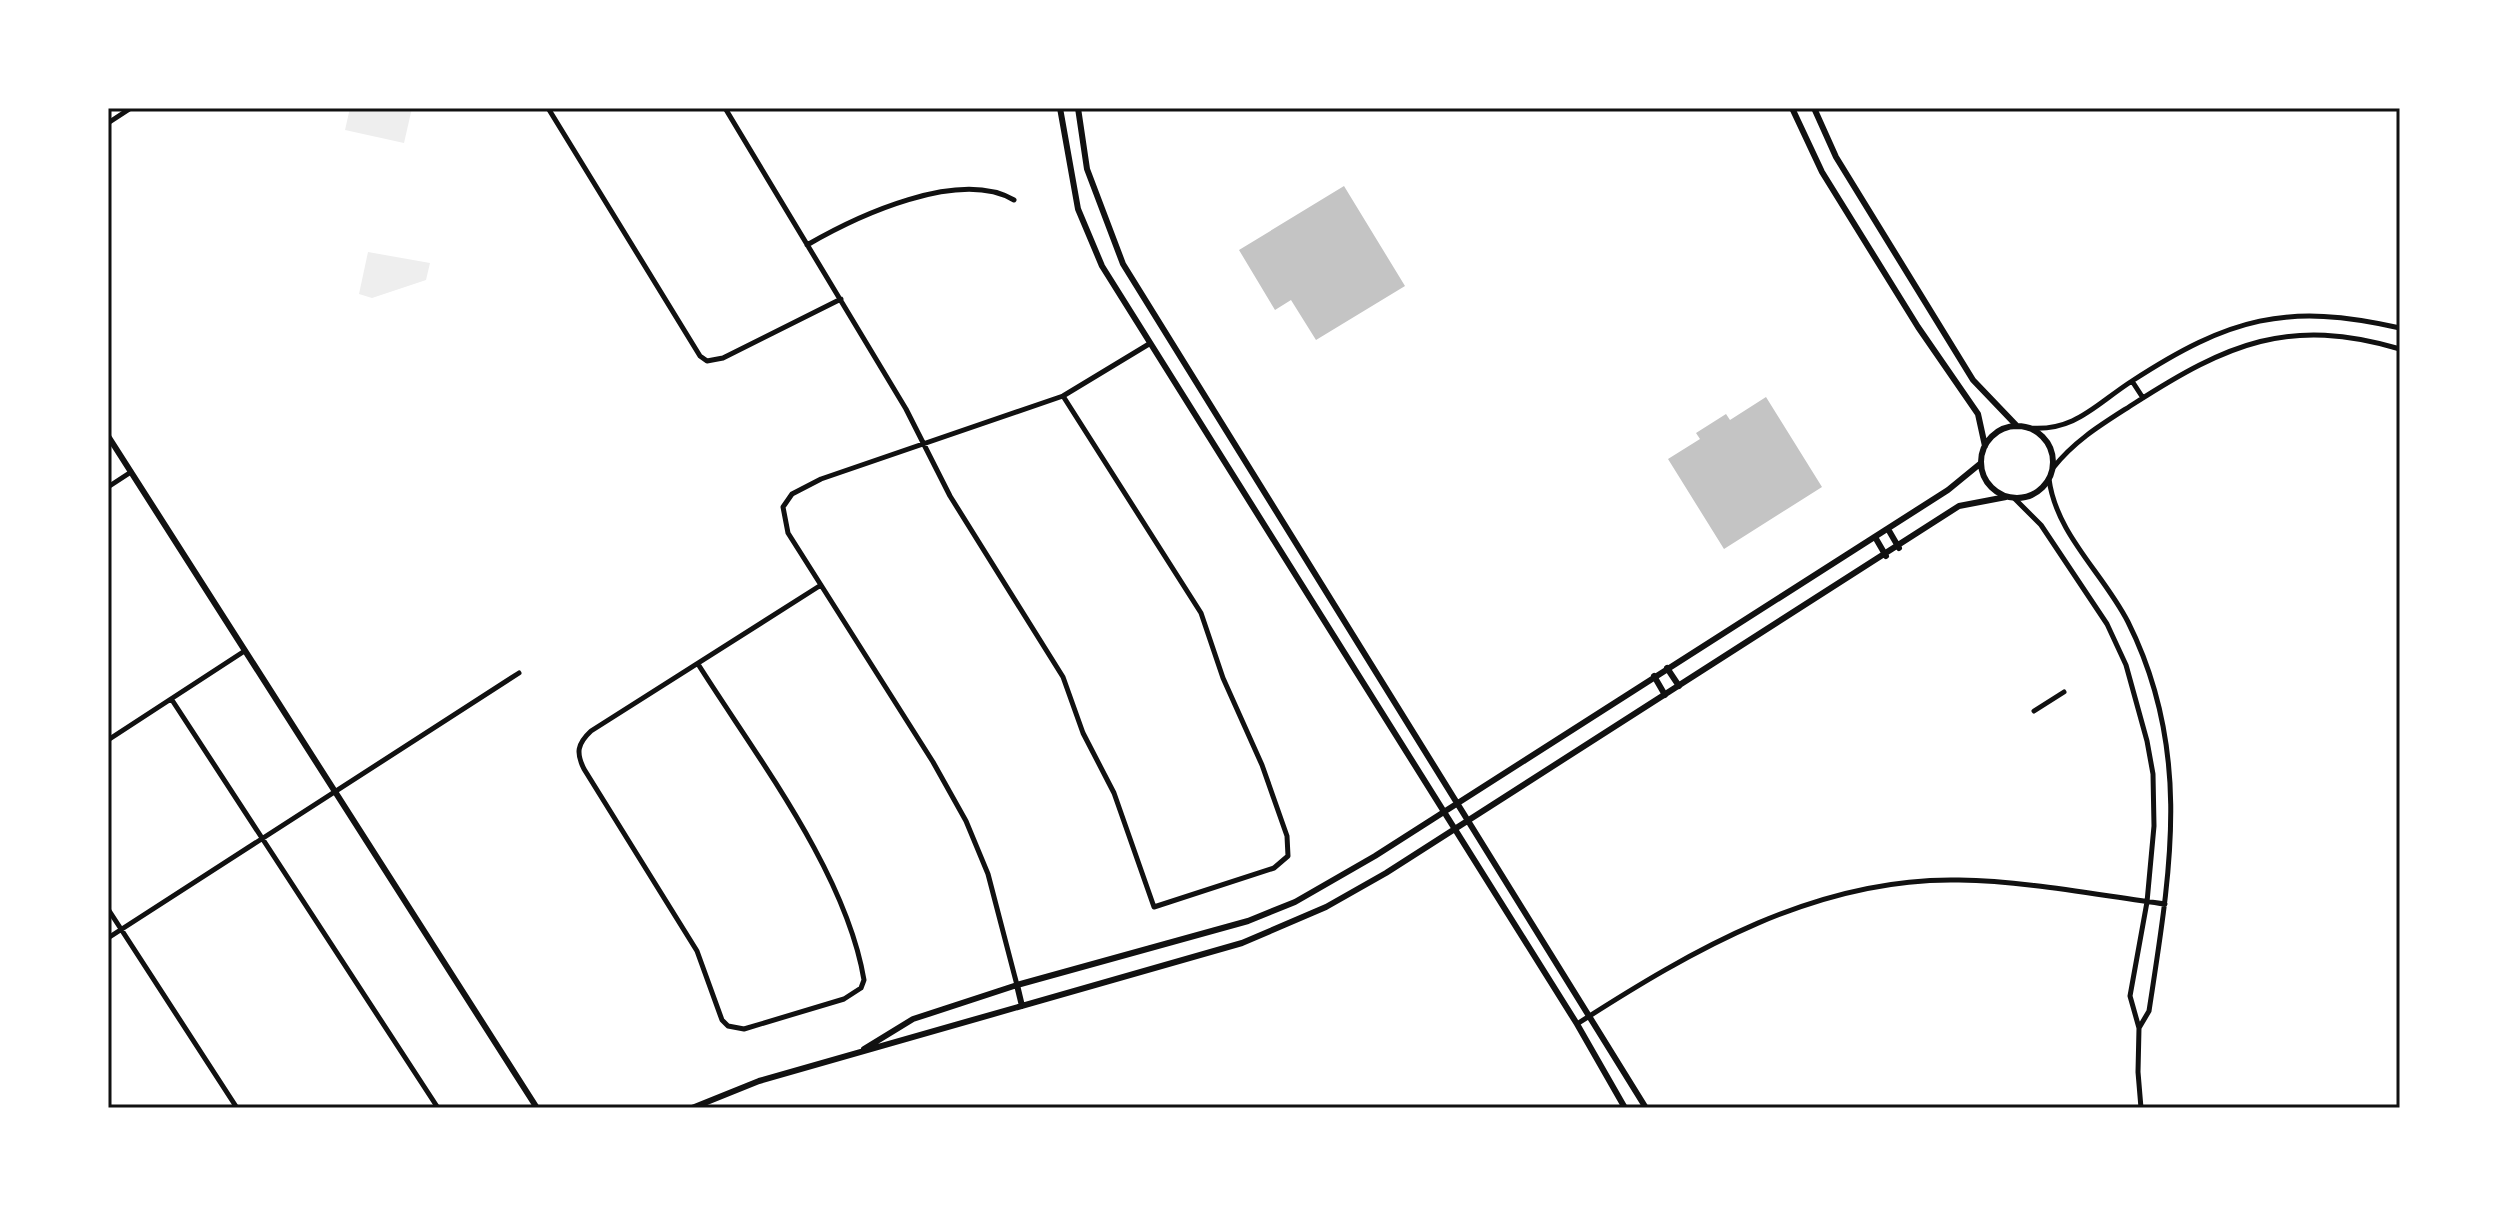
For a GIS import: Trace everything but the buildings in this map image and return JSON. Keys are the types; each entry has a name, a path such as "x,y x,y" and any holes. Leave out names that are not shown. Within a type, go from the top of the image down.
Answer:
{"street":[{"path":"108,123 131,108"},
{"path":"548,108 694,349 707,361 723,358 841,299"},
{"path":"725,108 841,299 924,444 950,496 1063,677 1083,733 1114,793 1154,907 1274,868 1288,856 1287,836 1262,765 1223,678 1201,613 1063,396"},
{"path":"1060,108 1078,209 1102,266 1577,1024 1625,1108"},
{"path":"1078,108 1087,169 1104,221 1123,264 1334,610 1591,1015 1646,1108"},
{"path":"1792,108 1822,172 1898,295 1978,414 1985,446 1981,463 1987,482 2006,497"},
{"path":"1814,108 1836,157 1973,380 2017,426"},
{"path":"807,245 848,221 922,196 979,190 1001,193 1014,200"},
{"path":"1898,295 1915,284"},
{"path":"1985,446 1998,431 2017,426 2049,430 2069,425 2132,381 2197,342 2269,317 2316,314 2400,328"},
{"path":"1022,1006 988,874 966,821 933,762 788,533 783,507 792,494 821,479 1063,396 1166,334"},
{"path":"692,1108 759,1081 1242,943 1326,907 1899,548 1959,506 2006,497 2031,496 2049,479 2053,468 2080,438 2203,362 2243,344 2278,336 2317,334 2400,349"},
{"path":"2132,381 2143,398"},
{"path":"2029,428 2048,443 2053,468"},
{"path":"108,436 243,652 537,1108"},
{"path":"854,1055 913,1019 1017,985 1248,921 1347,874 1442,810 1888,529 1948,490 1981,463"},
{"path":"108,487 131,472"},
{"path":"2049,479 2058,517 2095,567 2129,624 2163,717 2173,817 2165,904 2149,1011 2139,1028"},
{"path":"2015,499 2041,525 2098,610 2117,644 2135,691 2155,797 2147,902 2130,996 2139,1028 2141,1108"},
{"path":"1888,529 1899,548"},
{"path":"1875,537 1886,556"},
{"path":"698,664 824,867 846,916 864,980 861,988 844,999 744,1029 728,1026 717,1009 697,951 584,769 578,757 578,747 591,731 821,585"},
{"path":"1323,617 1334,610"},
{"path":"108,740 243,652"},
{"path":"1667,668 1679,686"},
{"path":"108,938 519,673"},
{"path":"1654,676 1665,695"},
{"path":"2034,711 2064,692"},
{"path":"172,700 438,1108"},
{"path":"1577,1024 1679,959 1740,929 1781,913 1876,887 1960,880 2165,904"},
{"path":"108,909 237,1108"}],"shaded area":[{"path":"350,108 412,108 404,143 345,130"},
{"path":"368,252 430,263 426,280 372,298 359,294"}]}
